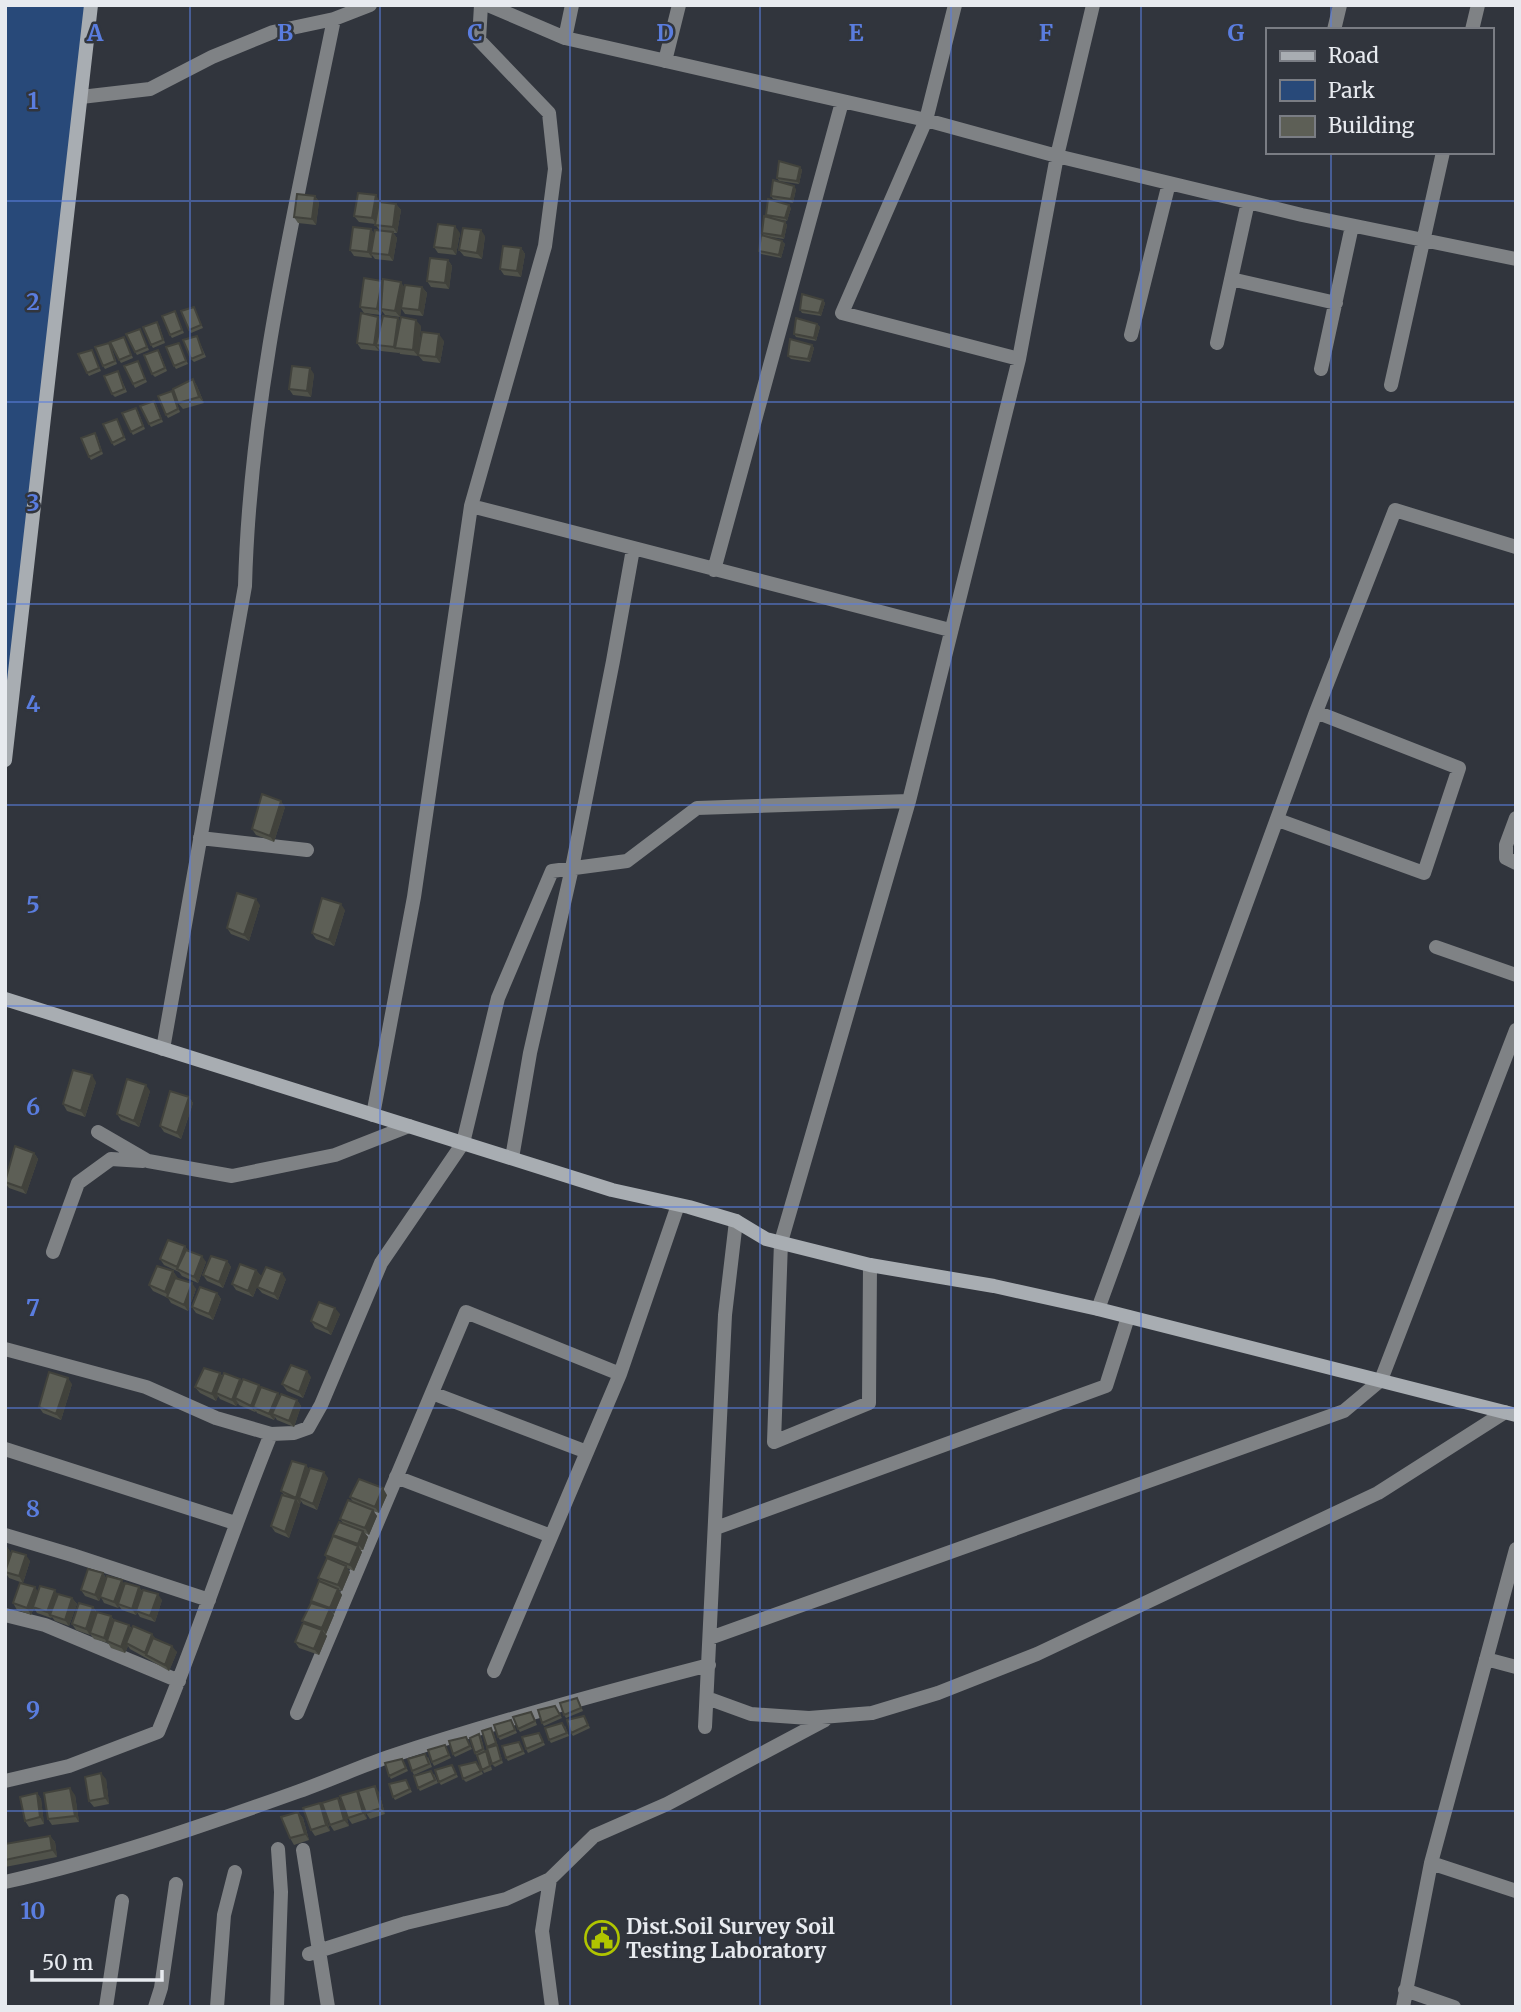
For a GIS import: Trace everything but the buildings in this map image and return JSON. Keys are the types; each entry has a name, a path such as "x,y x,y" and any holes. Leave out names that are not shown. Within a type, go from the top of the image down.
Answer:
{"street":[{"path":"5,760 91,5"},
{"path":"81,97 150,89 212,57 272,32 334,19 370,5"},
{"path":"373,1115 414,897 471,506 545,246 555,169 549,113 479,40 481,5"},
{"path":"488,5 565,38 926,120 1058,156 1248,202 1516,259"},
{"path":"565,38 572,5"},
{"path":"664,61 680,5"},
{"path":"955,5 926,120 842,313 1020,359"},
{"path":"870,1265 869,1403 774,1441 781,1242 909,801 1020,359 1058,156 1093,5"},
{"path":"1334,28 1340,5"},
{"path":"1472,28 1478,5"},
{"path":"163,1049 245,586 247,515 267,349 334,19"},
{"path":"714,570 842,102"},
{"path":"1391,385 1443,154"},
{"path":"1131,335 1168,183"},
{"path":"1217,343 1248,202"},
{"path":"1321,369 1352,226"},
{"path":"1231,279 1336,303"},
{"path":"471,506 950,630"},
{"path":"1098,1309 1317,712 1395,510 1516,547"},
{"path":"512,1158 530,1053 572,868 633,548"},
{"path":"1278,820 1424,873 1459,768 1317,712"},
{"path":"5,1349 146,1387 216,1418 271,1434 294,1433 308,1427 321,1405 382,1264 463,1143 498,998 552,871 627,861 697,808 909,801"},
{"path":"1516,818 1506,845 1506,858 1516,863"},
{"path":"200,838 307,850"},
{"path":"1436,947 1516,975"},
{"path":"5,999 612,1190 736,1221 766,1239 870,1265 993,1286 1098,1309 1510,1413"},
{"path":"710,1638 1344,1412 1381,1380 1516,1030"},
{"path":"53,1252 78,1183 111,1159 148,1161 232,1176 335,1155 409,1126"},
{"path":"98,1132 148,1161"},
{"path":"494,1671 620,1374 678,1205"},
{"path":"705,1727 725,1315 736,1221"},
{"path":"297,1713 466,1311 620,1374"},
{"path":"716,1528 1106,1387 1128,1317"},
{"path":"432,1393 587,1452"},
{"path":"707,1698 751,1714 809,1718 872,1713 938,1693 1037,1654 1378,1493 1510,1413"},
{"path":"5,1782 69,1766 158,1732 221,1571 235,1523 271,1434"},
{"path":"5,1449 235,1523"},
{"path":"396,1477 551,1536"},
{"path":"5,1535 209,1600"},
{"path":"1403,2007 1431,1863 1516,1549"},
{"path":"5,1615 45,1625 179,1681"},
{"path":"1486,1659 1516,1667"},
{"path":"5,1882 71,1867 130,1849 297,1792 386,1758 551,1706 709,1665"},
{"path":"314,1953 407,1923 506,1899 550,1879 594,1836 667,1804 832,1716"},
{"path":"278,1849 281,1892 278,2007"},
{"path":"303,1850 314,1953 328,2007"},
{"path":"1431,1863 1516,1891"},
{"path":"217,2007 224,1915 235,1871"},
{"path":"550,1879 542,1931 552,2007"},
{"path":"155,2007 161,1988 176,1884"},
{"path":"106,2007 122,1901"},
{"path":"1405,1990 1454,2007"}],"green space":[{"path":"5,5 91,5 5,760"}],"place":[{"name":"Dist.Soil Survey Soil Testing Laboratory","path":"602,1938"}]}
